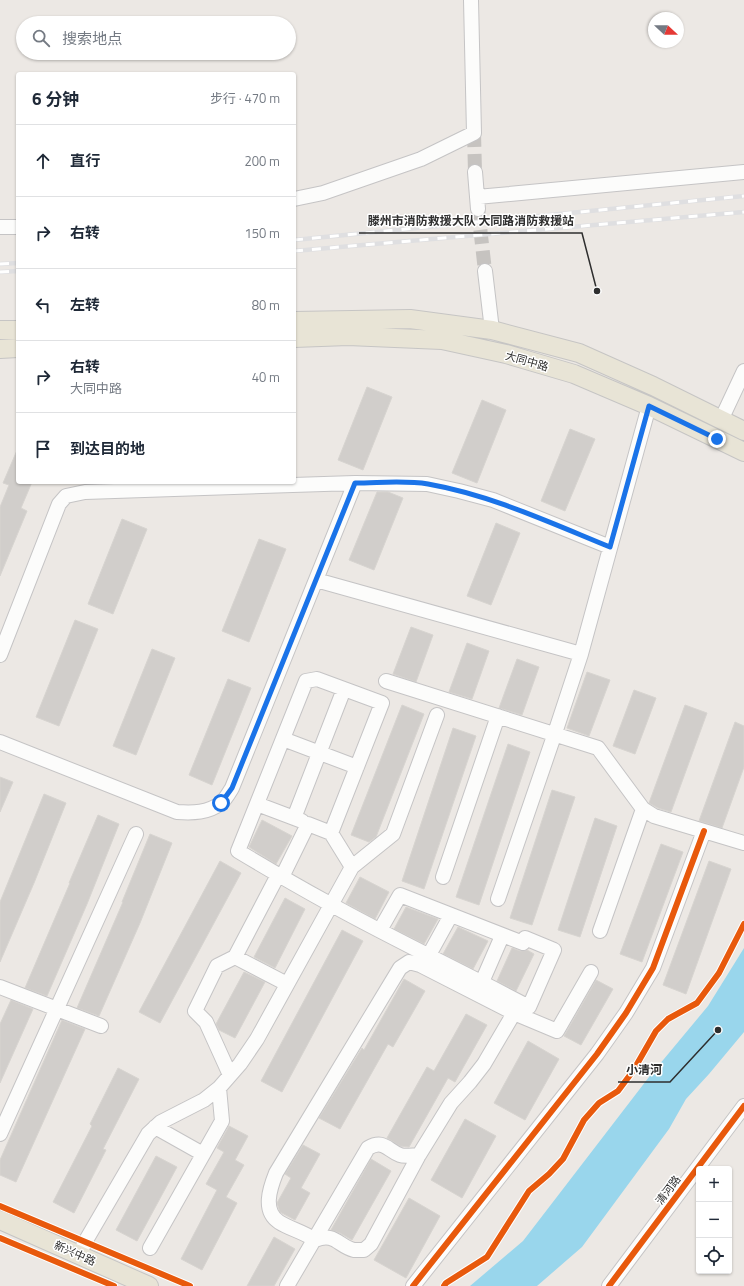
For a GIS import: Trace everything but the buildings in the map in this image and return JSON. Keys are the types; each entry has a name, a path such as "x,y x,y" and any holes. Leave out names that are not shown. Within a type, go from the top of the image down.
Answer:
{"main road":[{"name":"大同中路","path":"296,321 410,319 492,330 579,353 653,386 744,431"},
{"path":"0,330 16,330"},
{"name":"大同中路","path":"296,338 348,336 442,340 506,354 574,374 649,406 744,452"},
{"path":"0,349 16,348"},
{"name":"新兴中路","path":"0,1220 149,1286"}],"street":[{"path":"296,199 323,193 421,159 474,133 471,0"},
{"path":"475,172 478,203 744,172"},
{"path":"0,227 16,227"},
{"path":"485,271 492,330"},
{"path":"721,420 744,371"},
{"path":"498,900 581,654 649,406"},
{"path":"0,742 177,812 193,814 206,811 221,803 232,788 355,483"},
{"path":"0,655 59,504 66,496 85,492 164,486 284,484"},
{"path":"296,484 426,484 492,500 610,547"},
{"path":"316,580 581,654"},
{"path":"331,833 382,703 317,679 306,681 238,851 330,904 380,930 482,982 529,1007 554,950 525,938 523,944 400,895 380,930"},
{"path":"386,681 598,748 643,809 654,816 744,843"},
{"path":"294,818 344,689"},
{"path":"79,1255 85,1242 148,1134 161,1122 204,1100 219,1088 240,1064 256,1039 352,867 393,834 437,715"},
{"path":"443,877 498,716"},
{"path":"283,739 357,767"},
{"path":"257,804 331,833 352,867"},
{"path":"600,931 643,809"},
{"path":"230,1075 206,1022 195,1011 217,966 234,957 308,824"},
{"path":"413,1286 597,1054 626,1013 653,968 704,831"},
{"path":"0,1134 136,834"},
{"path":"429,955 451,915"},
{"path":"482,982 502,936"},
{"path":"234,957 287,984"},
{"path":"315,1240 308,1235 278,1222 270,1213 270,1189 276,1173 400,968 409,962 420,965 514,1013 556,1031 591,972"},
{"path":"0,987 102,1026"},
{"path":"315,1240 323,1236 333,1239 354,1250 364,1250 371,1244 419,1155 451,1103 484,1064 514,1013"},
{"path":"150,1248 222,1122 219,1088"},
{"name":"清河路","path":"609,1286 742,1110"},
{"path":"155,1127 203,1154"},
{"path":"287,1286 368,1148 374,1145 381,1145 387,1146 402,1156 419,1155"}],"water":[{"path":"744,948 744,1032 686,1099 669,1129 582,1247 537,1286 470,1286 523,1241 649,1077 708,1006"}],"tunnel":[{"path":"474,133 475,172"},
{"path":"478,209 485,271"}],"railway":[{"path":"296,240 744,196"},
{"path":"296,251 744,212"},
{"path":"0,264 16,263"},
{"path":"0,272 16,271"}],"cycle path":[{"path":"413,1286 597,1054 626,1013 653,968 704,831"},
{"path":"444,1286 446,1283 487,1257 529,1191 549,1174 563,1159 584,1120 599,1103 618,1091 633,1071 656,1031 668,1019 697,1003 719,973 744,924"},
{"path":"609,1286 744,1106"},
{"path":"0,1206 190,1286"},
{"path":"0,1238 114,1286"}],"place":[{"name":"滕州市消防救援大队 大同路消防救援站","path":"597,291"},
{"name":"小清河","path":"718,1030"}],"route":[{"path":"221,803 232,788 355,483 426,484 459,491 492,500 610,547 649,406 717,439"}]}
